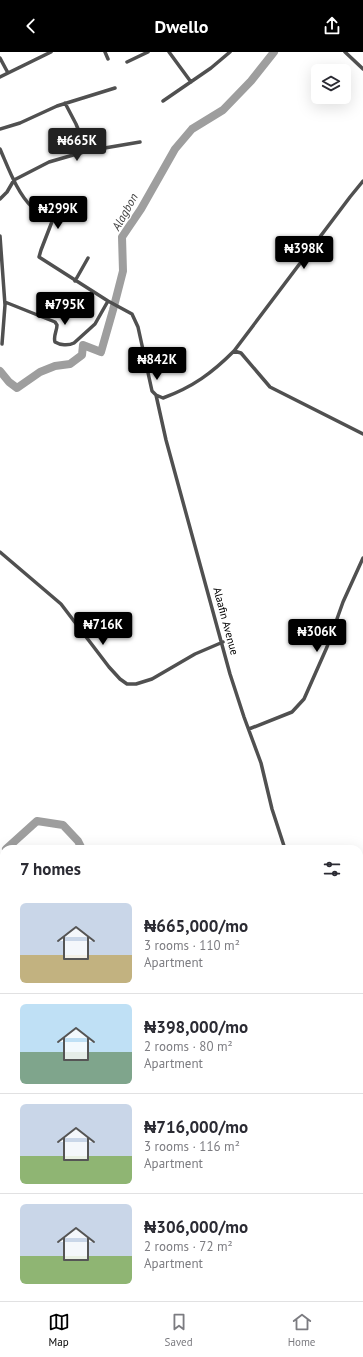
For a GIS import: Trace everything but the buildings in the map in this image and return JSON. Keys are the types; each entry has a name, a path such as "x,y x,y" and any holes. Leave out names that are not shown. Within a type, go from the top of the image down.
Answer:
{"street":[{"path":"0,77 50,52"},
{"path":"105,52 108,59"},
{"path":"127,62 148,52"},
{"path":"169,52 191,82"},
{"path":"163,101 230,52"},
{"path":"346,52 363,69"},
{"path":"0,58 8,73"},
{"path":"0,129 20,123 65,103 115,88"},
{"path":"65,103 76,124 87,151"},
{"path":"0,199 7,192 14,180 49,162 87,151 140,142"},
{"path":"0,149 14,180"},
{"name":"Alaafin Avenue","path":"14,180 26,201 33,208 53,219 39,257 109,302 132,314 135,318 150,386 156,395 166,440 235,688 261,764 272,809 284,845"},
{"path":"156,395 163,398 190,386 216,369 234,351 363,181"},
{"path":"0,237 4,302 2,344"},
{"path":"75,281 88,258"},
{"path":"4,302 55,322 57,325 54,339 55,342 58,344 70,345 95,324 109,302"},
{"path":"234,351 241,354 270,387 363,434"},
{"path":"0,552 61,604 109,666 120,679 127,684 136,684 152,679 195,654 223,642"},
{"path":"249,729 292,712 304,699 327,647 343,602 363,558"}],"waterway":[{"name":"Alagbon","path":"0,371 9,382 17,388 40,372 55,366 70,364 82,355 83,345 101,352 123,271 122,237 141,209 175,149 192,129 223,110 251,81 274,52"},
{"path":"10,845 37,821 63,825 80,845"}]}
